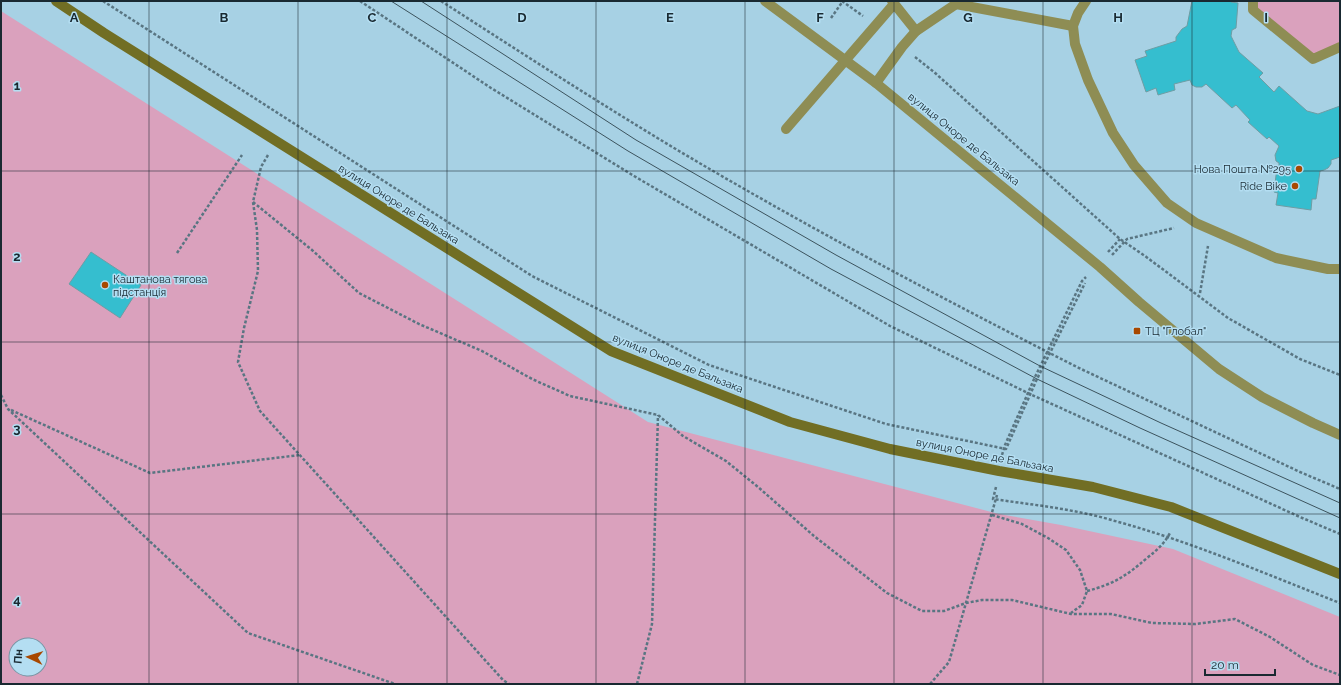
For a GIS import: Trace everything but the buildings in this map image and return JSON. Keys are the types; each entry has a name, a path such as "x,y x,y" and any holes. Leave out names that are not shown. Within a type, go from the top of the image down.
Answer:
{"main road":[{"name":"вулиця Оноре де Бальзака","path":"56,1 104,33 611,351 790,422 890,449 999,471 1093,487 1171,507 1340,574"}],"street":[{"name":"вулиця Оноре де Бальзака","path":"765,1 876,83 1098,264 1139,302 1219,369 1262,397 1340,435"},
{"path":"1086,1 1078,12 1073,26 1075,44 1088,80 1112,133 1134,165 1167,203 1196,224 1276,258 1328,269 1340,269"},
{"path":"1253,1 1253,10 1313,59 1340,47"},
{"path":"786,130 846,61 893,3 916,31"},
{"path":"876,83 902,47 916,31 957,3 1073,26"}],"path":[{"path":"103,1 532,276 709,365 886,424 1004,449"},
{"path":"360,1 491,88 634,176 890,326 1029,393 1340,534"},
{"path":"441,1 679,151 858,252 1048,353 1293,469 1340,489"},
{"path":"831,18 842,1 875,26"},
{"path":"902,47 934,72 1124,242 1228,318 1300,359 1340,375"},
{"path":"276,141 261,167 253,202 257,230 258,271 244,328 238,362 260,411 503,680 509,684"},
{"path":"177,253 242,155"},
{"path":"253,202 312,250 359,293 419,324 482,351 532,379 570,396 658,415 683,436 726,460 814,536 887,592 922,611 944,611 966,603 982,600 1012,600 1071,614 1112,614 1152,624 1195,624 1234,619 1270,637 1313,665 1340,674"},
{"path":"1112,255 1127,239 1196,224"},
{"path":"1200,293 1211,230"},
{"path":"1120,239 1082,281 1029,393 1006,449 1004,449 993,500 1065,509 1115,521 1208,551 1340,603"},
{"path":"1048,353 1085,283"},
{"path":"1,395 8,409 248,633 395,684"},
{"path":"8,409 150,473 300,455"},
{"path":"637,684 652,624 658,415"},
{"path":"930,684 949,662 997,495"},
{"path":"992,514 1022,524 1066,550 1080,570 1087,591 1082,605 1071,614"},
{"path":"1087,591 1104,587 1130,573 1165,543 1170,533"}],"shaded area":[{"path":"1253,1 1340,1 1340,47 1313,59 1253,10"},
{"path":"1,11 648,422 999,514 1061,525 1173,549 1340,617 1340,684 1,684"}],"tram line":[{"path":"391,1 628,151 831,269 1037,379 1140,428 1340,518"},
{"path":"421,1 636,140 836,255 1040,366 1161,423 1340,503"}],"place":[{"name":"Нова Пошта №295","path":"1299,169"},
{"name":"Ride Bike","path":"1295,186"},
{"name":"Каштанова тягова пiдстанцiя","path":"105,285"},
{"name":"ТЦ \"Глобал\"","path":"1137,331"}]}
